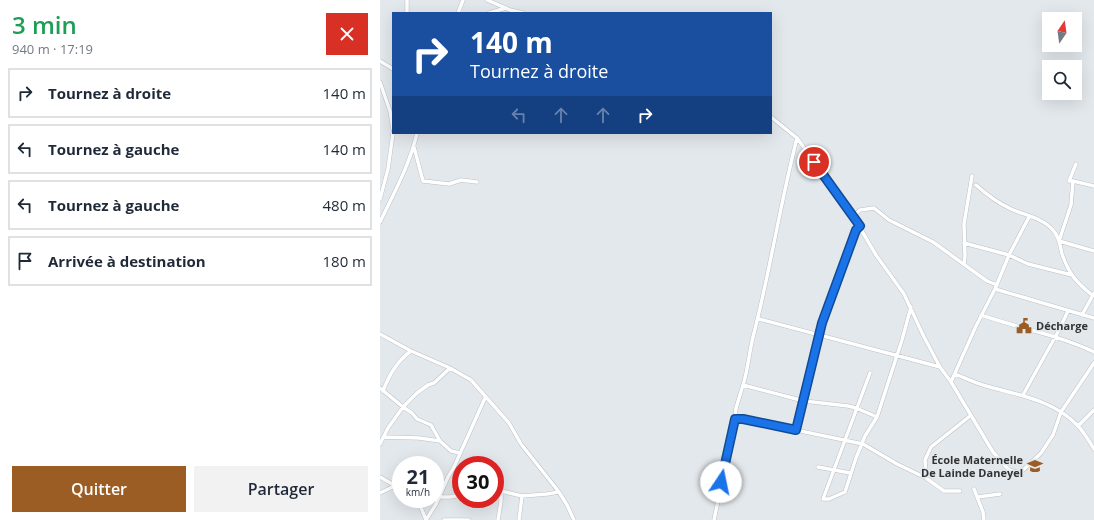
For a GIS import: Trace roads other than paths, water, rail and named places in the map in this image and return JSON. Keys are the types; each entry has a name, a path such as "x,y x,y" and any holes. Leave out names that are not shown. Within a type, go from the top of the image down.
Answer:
{"street":[{"path":"407,0 407,12"},
{"path":"458,12 463,0"},
{"path":"487,0 520,12"},
{"path":"492,12 506,8"},
{"path":"380,61 392,67"},
{"path":"380,82 390,111 392,123"},
{"path":"772,118 797,138 860,226 876,255 904,294 940,367 951,382 970,416 994,452 1009,470 1020,473 1041,453 1053,436 1061,412 1094,363"},
{"path":"380,199 389,162 393,134"},
{"path":"380,222 406,166 414,146 417,134"},
{"path":"714,520 736,408 759,319 761,302 771,260 777,225 797,138"},
{"path":"414,146 423,181 449,184 461,180 477,182"},
{"path":"1076,164 1069,181 1073,180 1094,186"},
{"path":"964,264 964,224 972,176"},
{"path":"1059,241 1063,225 1068,214 1073,180"},
{"path":"976,185 999,203 1029,217 1042,221 1051,227 1059,241 1063,254 1077,283 1093,294 1082,315"},
{"path":"853,216 860,210 874,208 889,220 933,242 996,287 1094,318"},
{"path":"951,382 981,315 996,287 1009,255 1029,217"},
{"path":"796,430 819,335 838,276 856,230 860,226"},
{"path":"1059,241 1094,251"},
{"path":"964,243 1009,255 1028,264 1072,275"},
{"path":"870,373 823,499 829,499 845,492 850,473 865,436 877,417 911,308"},
{"path":"1023,395 1068,311"},
{"path":"981,315 1094,352"},
{"path":"759,319 940,367"},
{"path":"380,334 411,351 450,368 471,380 485,398 509,423 521,444 567,505 574,520"},
{"path":"411,351 396,365 382,389 403,407 412,412 417,419 431,425 440,441 450,451 460,453"},
{"path":"380,444 388,428 403,407 428,385 434,383 450,368"},
{"path":"954,374 986,386 1023,395 1053,407 1078,426 1094,448"},
{"path":"743,385 804,401 848,406 877,417"},
{"path":"444,487 485,398"},
{"path":"1078,426 1094,410"},
{"path":"926,478 925,460 931,447 970,416"},
{"path":"735,419 743,419 862,444 897,464 926,478 944,491 960,491"},
{"path":"384,437 419,438 440,441"},
{"path":"818,467 850,473"},
{"path":"380,477 392,484"},
{"path":"380,493 392,487"},
{"path":"974,489 983,512 984,520"},
{"path":"504,492 522,496 558,492"},
{"path":"978,497 1000,494"},
{"path":"519,520 522,496"},
{"path":"421,508 426,520"},
{"path":"426,520 434,508"},
{"path":"498,520 501,508"},
{"path":"444,520 469,520"}],"place":[{"name":"Décharge","path":"1024,326"},
{"name":"École Maternelle De Lainde Daneyel","path":"1035,466"}]}
